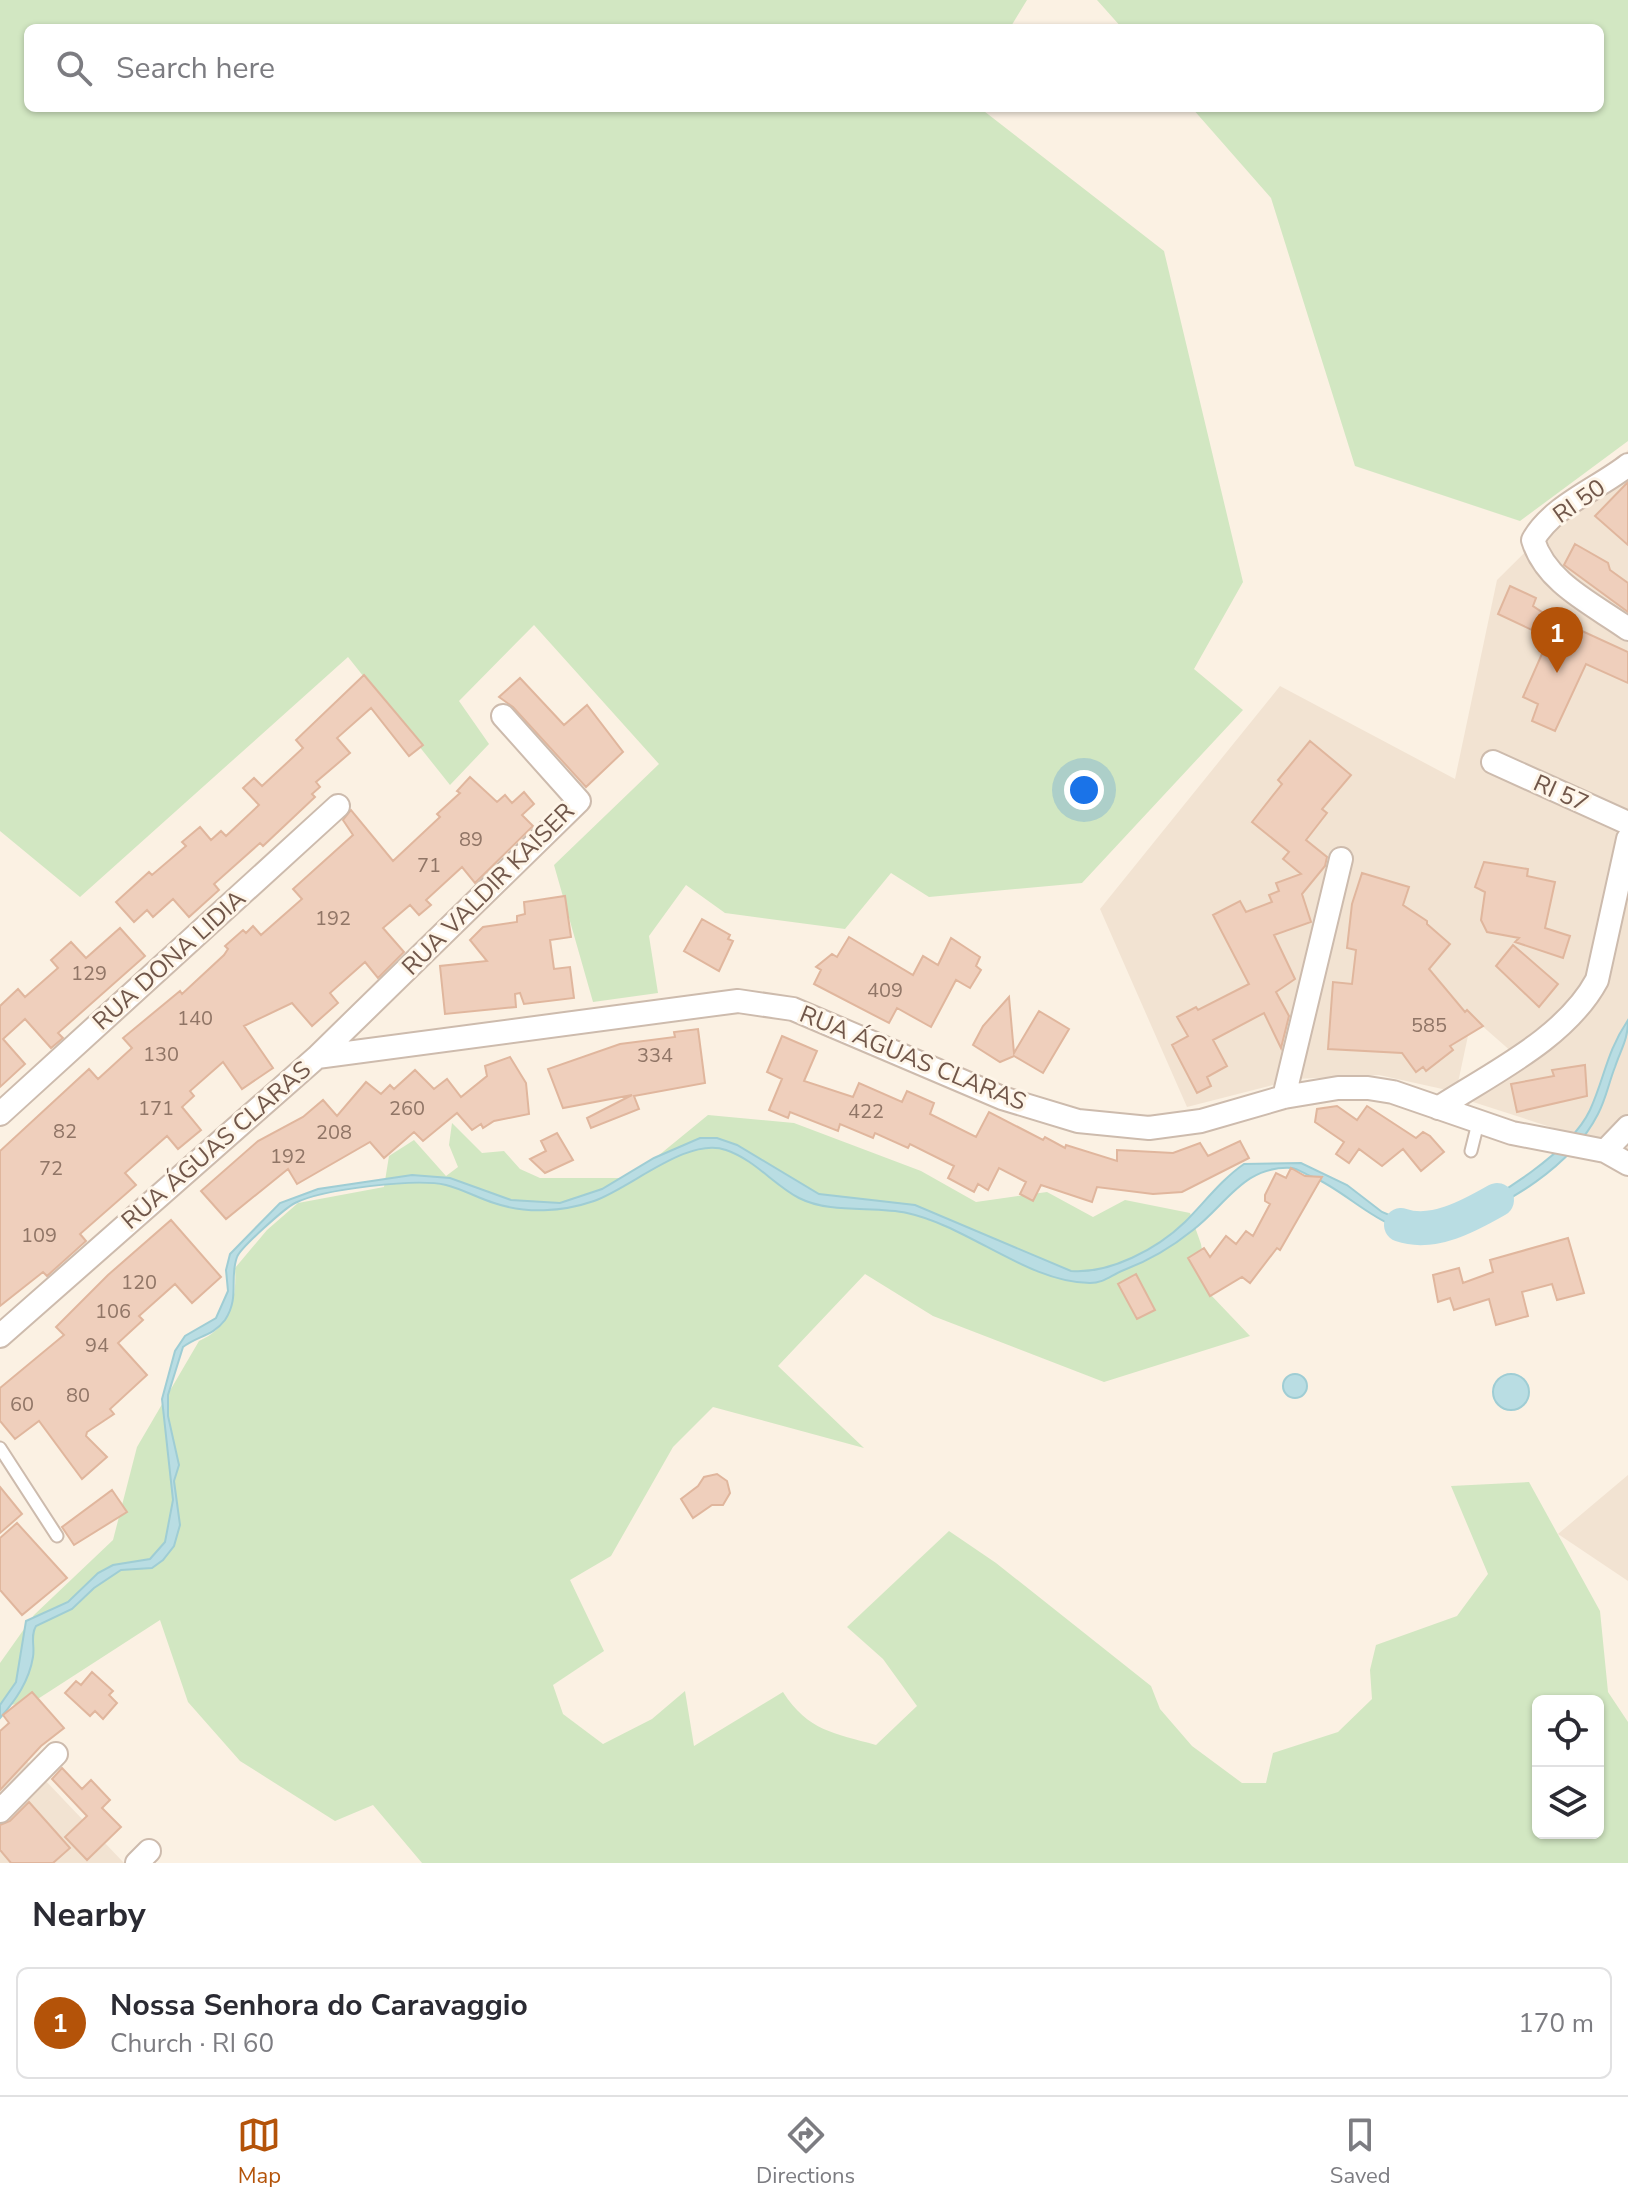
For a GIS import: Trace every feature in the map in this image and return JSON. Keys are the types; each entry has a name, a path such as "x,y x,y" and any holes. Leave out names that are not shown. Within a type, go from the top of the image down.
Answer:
{"street":[{"name":"RI 50","path":"1628,465 1559,513 1539,529 1533,540 1539,557 1554,577 1628,629"},
{"name":"RUA VALDIR KAISER","path":"317,1057 579,801 503,716"},
{"name":"RI 57","path":"1493,762 1628,823"},
{"name":"RUA DONA LIDIA","path":"0,1114 338,806"},
{"path":"1438,1108 1532,1046 1585,999 1597,980 1628,839"},
{"path":"1284,1097 1341,859"},
{"name":"RUA ÁGUAS CLARAS","path":"0,1336 317,1057 738,1001 793,1009 1002,1098 1078,1121 1149,1128 1201,1121 1284,1097 1338,1088 1368,1088 1393,1092 1478,1123 1605,1151 1628,1164"},
{"path":"1605,1151 1628,1127"},
{"path":"0,1811 56,1754"}],"lane":[{"path":"1471,1151 1478,1123"},
{"path":"0,1448 57,1536"}],"shaded area":[{"path":"1628,450 1628,1152 1473,1102 1513,1053 1472,1017 1456,1092 1379,1075 1296,1079 1187,1107 1100,909 1280,686 1455,779 1497,580"},
{"path":"1628,1475 1628,1581 1558,1534"},
{"path":"0,1732 23,1757 124,1863 0,1863"}],"green space":[{"path":"0,0 1027,0 1012,24 24,24 24,112 985,112 1164,251 1243,582 1194,669 1243,710 1082,883 929,897 891,873 845,929 725,913 686,885 649,936 658,993 593,1002 554,865 659,764 534,625 459,701 489,744 450,785 348,657 80,897 0,831"},
{"path":"1097,0 1628,0 1628,441 1520,521 1355,466 1271,198 1196,112 1604,112 1604,24 1118,24"},
{"path":"708,1115 794,1123 921,1171 976,1202 1047,1192 1093,1217 1125,1200 1190,1213 1201,1244 1209,1293 1250,1336 1104,1382 933,1316 865,1274 778,1366 864,1448 713,1407 673,1447 611,1556 570,1580 604,1651 553,1685 563,1714 603,1744 652,1719 685,1691 694,1746 783,1692 812,1723 876,1745 917,1706 883,1659 847,1627 949,1531 996,1563 1151,1686 1160,1709 1192,1746 1242,1783 1266,1783 1273,1753 1338,1732 1372,1699 1370,1670 1376,1645 1457,1616 1488,1574 1451,1486 1529,1482 1600,1611 1608,1692 1628,1722 1628,1863 422,1863 373,1805 335,1821 240,1761 188,1702 160,1620 30,1704 0,1705 0,1663 34,1615 113,1540 137,1447 199,1341 225,1320 235,1291 235,1268 267,1230 298,1203 384,1187 389,1156 414,1140 446,1176 458,1167 449,1145 452,1123 482,1153 504,1151 520,1169 540,1178 631,1178"}],"water":[{"path":"1628,1020 1625,1039 1601,1108 1572,1151 1536,1182 1495,1207 1453,1225 1457,1215 1532,1172 1567,1142 1590,1110 1610,1054"},
{"path":"700,1138 717,1138 737,1145 819,1194 915,1205 1071,1271 1117,1264 1147,1250 1174,1232 1244,1164 1301,1163 1347,1185 1382,1212 1415,1226 1445,1219 1442,1229 1423,1232 1406,1230 1374,1216 1329,1185 1300,1171 1275,1169 1249,1179 1205,1220 1168,1248 1103,1280 1090,1283 1067,1281 1044,1274 953,1229 907,1213 811,1203 790,1193 736,1154 711,1148 677,1157 609,1195 569,1208 531,1210 506,1207 446,1185 432,1183 370,1186 308,1198 282,1212 240,1252 235,1265 232,1304 225,1320 183,1347 168,1395 168,1416 179,1465 174,1481 180,1525 174,1546 152,1568 121,1570 94,1588 72,1609 36,1626 33,1657 25,1682 0,1718 0,1705 16,1682 26,1621 68,1602 98,1573 113,1565 150,1559 165,1542 173,1500 162,1399 175,1351 185,1336 216,1318 228,1291 226,1270 230,1254 280,1203 318,1189 412,1175 450,1178 511,1200 560,1203 602,1189 654,1158"},
{"path":"1295,1374 1306,1381 1307,1386 1300,1397 1295,1398 1284,1391 1283,1386 1290,1375"},
{"path":"1511,1374 1524,1379 1529,1392 1524,1405 1511,1410 1498,1405 1493,1392 1498,1379"}],"building":[{"path":"1628,482 1628,545 1595,516"},
{"path":"1575,544 1608,563 1610,570 1628,583 1628,612 1564,565"},
{"path":"1510,586 1536,598 1533,606 1545,614 1628,652 1628,683 1586,664 1555,731 1532,721 1538,704 1523,697 1549,638 1498,614"},
{"path":"364,675 423,745 409,756 371,708 337,738 350,753 316,782 320,787 312,794 315,797 263,846 260,843 214,884 219,890 189,917 173,899 153,917 147,910 134,922 116,902 149,872 152,875 186,846 182,842 200,827 211,840 221,831 226,836 259,805 243,788 254,778 262,786 303,748 296,740"},
{"path":"520,678 564,725 587,705 623,752 586,787 513,707 499,697"},
{"path":"1310,741 1351,775 1322,809 1327,813 1306,840 1327,857 1325,866 1302,894 1311,922 1274,935 1295,979 1276,992 1289,1016 1281,1048 1264,1013 1213,1040 1227,1066 1207,1077 1211,1086 1197,1093 1172,1045 1188,1036 1177,1017 1249,984 1213,915 1240,901 1246,912 1272,902 1269,895 1279,891 1276,883 1301,874 1283,859 1289,852 1252,822 1282,784 1278,780"},
{"path":"470,777 497,802 505,795 512,803 524,792 534,804 522,815 533,826 475,883 462,867 426,900 431,905 419,915 410,905 383,928 404,952 378,978 365,962 330,993 338,1003 312,1026 292,1003 244,1026 273,1068 242,1089 223,1062 190,1091 194,1096 182,1107 201,1130 178,1149 167,1136 125,1173 136,1185 80,1234 86,1241 47,1276 43,1272 0,1306 0,1151 89,1069 98,1079 132,1048 123,1038 180,991 182,994 224,955 228,949 225,946 243,930 246,933 253,926 261,935 302,899 293,889 353,835 343,820 351,810 393,861 440,817 437,814 460,793 457,791"},
{"path":"1484,862 1528,869 1527,876 1555,882 1545,928 1570,936 1563,958 1515,942 1519,938 1487,932 1481,920 1485,892 1475,887"},
{"path":"1362,873 1409,887 1403,905 1427,921 1450,944 1429,969 1465,1012 1467,1010 1483,1026 1450,1046 1453,1050 1426,1071 1423,1067 1416,1072 1402,1053 1328,1049 1333,982 1352,984 1356,950 1347,948 1352,904"},
{"path":"565,896 571,937 550,940 554,969 570,967 574,998 524,1004 520,993 515,994 516,1007 445,1014 440,966 487,961 470,940 483,927 517,922 517,916 525,914 524,902"},
{"path":"702,919 730,935 728,939 733,941 719,971 684,951"},
{"path":"120,928 145,956 58,1033 63,1038 51,1048 25,1019 3,1039 25,1064 0,1087 0,1006 18,989 25,997 58,968 51,960 71,942 86,958"},
{"path":"849,937 913,975 923,956 938,965 951,938 980,957 976,966 981,970 970,988 956,980 931,1027 897,1008 889,1023 814,984 821,970 816,967 832,954 837,957"},
{"path":"1513,945 1558,984 1539,1007 1496,966"},
{"path":"1009,997 1014,1053 1039,1011 1069,1029 1043,1073 1014,1056 1000,1062 973,1045 983,1026"},
{"path":"698,1029 705,1083 634,1096 639,1109 591,1128 587,1118 632,1095 563,1108 548,1069 620,1044 675,1037 674,1032"},
{"path":"782,1036 817,1051 804,1081 853,1097 859,1083 902,1102 907,1091 934,1103 930,1114 976,1137 989,1112 1043,1140 1045,1137 1065,1148 1066,1145 1117,1161 1117,1150 1173,1153 1200,1143 1208,1156 1240,1141 1249,1158 1182,1192 1153,1194 1097,1187 1092,1202 1041,1185 1033,1201 1020,1194 1026,1182 999,1168 988,1190 978,1184 974,1192 948,1178 954,1166 910,1144 908,1148 875,1133 873,1138 840,1124 838,1131 790,1112 788,1118 769,1110 782,1079 767,1072"},
{"path":"510,1057 526,1083 529,1114 494,1121 483,1128 481,1124 472,1130 457,1113 423,1141 414,1132 384,1158 370,1142 297,1184 288,1169 226,1219 201,1191 258,1141 303,1117 323,1100 337,1116 366,1082 381,1094 390,1085 394,1089 415,1070 434,1089 447,1079 461,1097 487,1076 485,1066"},
{"path":"1585,1065 1587,1096 1517,1112 1511,1084 1554,1076 1552,1070"},
{"path":"1337,1106 1357,1120 1367,1106 1416,1138 1423,1132 1430,1136 1444,1152 1421,1171 1403,1149 1382,1166 1359,1149 1349,1163 1336,1154 1344,1142 1315,1122 1317,1109"},
{"path":"557,1133 573,1160 545,1173 530,1159 546,1151 541,1141"},
{"path":"1291,1168 1305,1176 1322,1177 1280,1250 1277,1248 1250,1283 1242,1277 1210,1296 1188,1258 1204,1248 1210,1257 1226,1236 1236,1244 1246,1231 1253,1236 1270,1204 1265,1201 1265,1195 1276,1173 1286,1178"},
{"path":"171,1220 221,1277 192,1303 175,1284 139,1316 143,1320 118,1343 147,1375 110,1409 114,1414 87,1432 86,1436 107,1457 82,1479 39,1421 15,1439 0,1421 0,1388 64,1335 56,1327 108,1275"},
{"path":"1568,1238 1584,1293 1557,1300 1552,1284 1522,1292 1528,1316 1496,1325 1489,1299 1454,1310 1450,1298 1438,1302 1433,1275 1459,1268 1463,1283 1493,1272 1490,1260"},
{"path":"1136,1274 1155,1310 1137,1319 1118,1284"},
{"path":"717,1474 727,1481 730,1493 723,1505 712,1505 693,1518 681,1499 704,1477"},
{"path":"0,1487 22,1514 0,1533"},
{"path":"112,1490 127,1512 74,1545 62,1527"},
{"path":"17,1523 67,1578 22,1615 0,1590 0,1538"},
{"path":"92,1672 113,1691 109,1695 117,1703 103,1719 95,1711 90,1716 65,1693 76,1681 81,1685"},
{"path":"32,1692 64,1728 41,1746 0,1790 0,1731 9,1723 3,1715"},
{"path":"62,1768 82,1789 91,1780 110,1800 102,1808 121,1827 87,1860 65,1837 87,1816 52,1779"},
{"path":"29,1802 70,1848 53,1863 11,1863 0,1850 0,1825 10,1821"}],"waterway":[{"path":"1401,1225 1426,1228 1450,1223 1497,1200"}],"place":[{"name":"Nossa Senhora do Caravaggio","path":"1557,673"}]}
